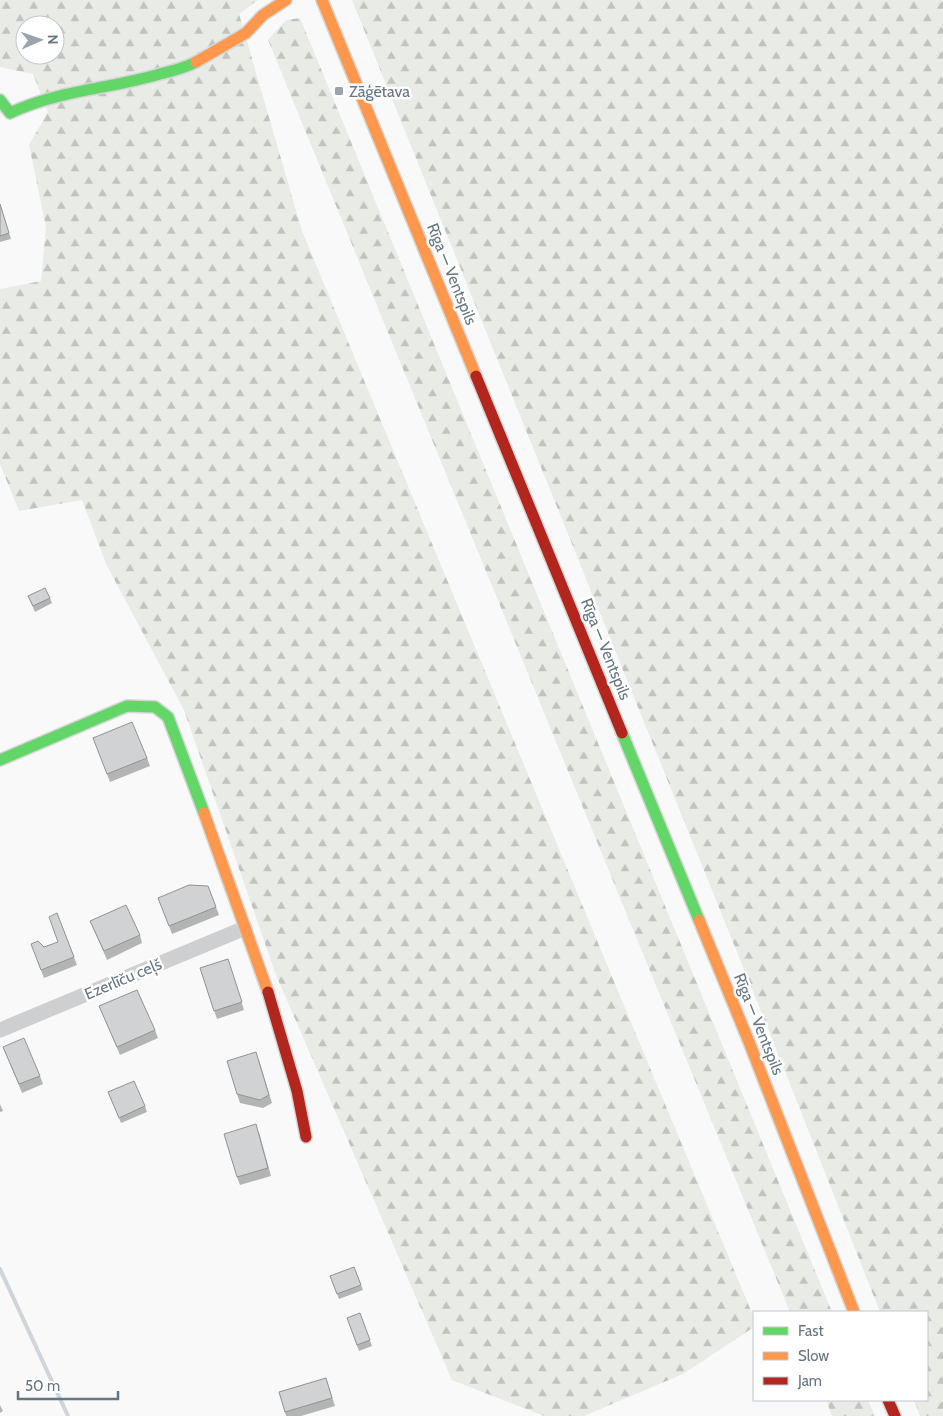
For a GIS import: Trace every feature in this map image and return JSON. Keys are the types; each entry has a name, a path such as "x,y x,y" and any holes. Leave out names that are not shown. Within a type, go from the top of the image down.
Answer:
{"main road":[{"path":"0,100 10,114 31,103 62,94 146,78 191,65 246,33 263,16 286,0"},
{"name":"Rīga — Ventspils","path":"322,0 749,1042 854,1311"},
{"path":"0,760 127,706 155,707 168,716 272,1003 296,1091 306,1137"},
{"path":"888,1401 895,1416"}],"street":[{"name":"Ezerlīču ceļš","path":"0,1030 245,928"}],"green space":[{"path":"0,0 258,0 239,14 302,231 753,1316 753,1328 683,1374 584,1416 544,1416 452,1380 276,975 184,710 106,564 82,500 19,511 0,464 0,289 41,281 46,227 29,145 48,112 33,74 0,67"},
{"path":"352,0 943,0 943,1416 920,1416 914,1401 928,1401 928,1311 880,1311 775,1046"},
{"path":"300,18 832,1311 790,1311 268,40 286,20"},
{"path":"826,1401 868,1401 875,1416 832,1416"}],"building":[{"path":"0,204 9,233 0,236"},
{"path":"45,588 50,598 33,606 28,596"},
{"path":"132,722 147,758 107,774 93,738"},
{"path":"189,885 208,886 216,907 169,926 158,898"},
{"path":"126,905 140,935 104,951 90,921"},
{"path":"57,913 74,957 41,970 31,944 38,941 44,947 58,942 49,917"},
{"path":"228,959 242,1002 214,1011 200,968"},
{"path":"137,990 155,1030 117,1047 99,1006"},
{"path":"24,1038 40,1076 19,1084 3,1047"},
{"path":"256,1052 269,1095 260,1100 237,1094 227,1061"},
{"path":"134,1081 145,1106 119,1118 108,1092"},
{"path":"256,1124 268,1168 237,1177 224,1134"},
{"path":"354,1267 361,1285 337,1294 330,1276"},
{"path":"360,1313 370,1340 357,1345 347,1318"},
{"path":"326,1378 332,1398 285,1412 279,1392"}],"waterway":[{"path":"0,1269 68,1416"}],"traffic: fast":[{"path":"0,100 10,113 47,99 141,79 196,62"},
{"path":"0,760 127,706 155,707 168,717 204,813"},
{"path":"622,733 699,920"}],"traffic: slow":[{"path":"196,62 246,33 263,15 286,0"},
{"path":"322,0 476,376"},
{"path":"204,813 268,992"},
{"path":"699,920 749,1042 854,1311"}],"traffic: jam":[{"path":"476,376 622,733"},
{"path":"268,992 297,1091 306,1137"},
{"path":"888,1401 895,1416"}],"place":[{"name":"Zāģētava","path":"339,91"}]}
